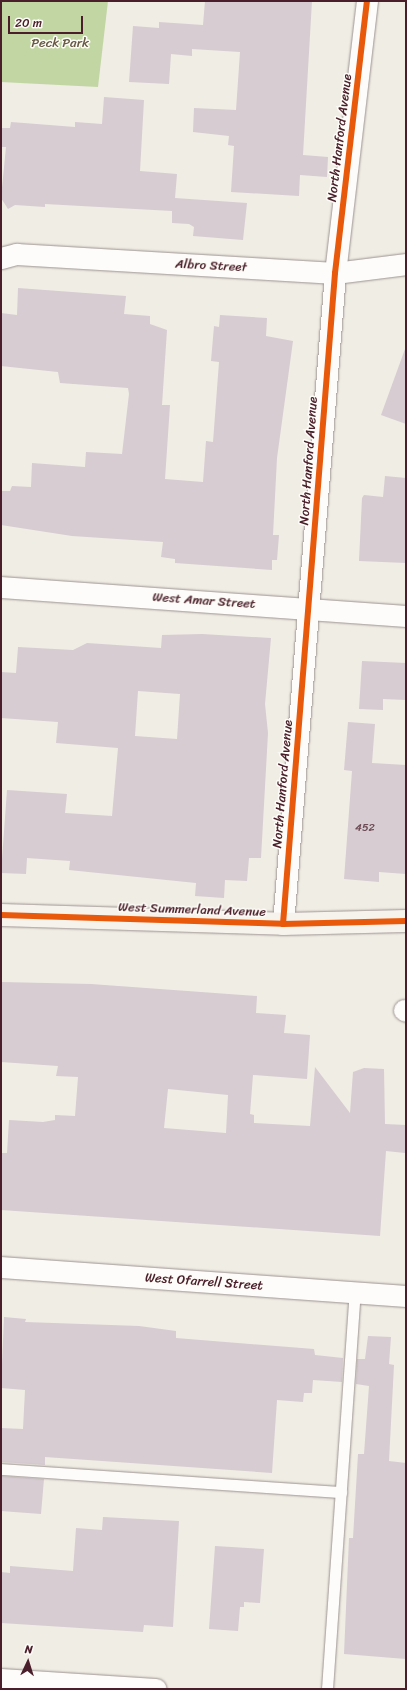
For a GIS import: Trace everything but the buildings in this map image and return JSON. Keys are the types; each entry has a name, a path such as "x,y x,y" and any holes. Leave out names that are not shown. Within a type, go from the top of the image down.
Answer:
{"main road":[{"name":"West Summerland Avenue","path":"1,915 283,924 406,921"}],"street":[{"name":"North Hanford Avenue","path":"283,924 335,273 367,1"},
{"name":"Albro Street","path":"9,256 335,273 406,264"},
{"name":"West Amar Street","path":"1,587 406,616"},
{"name":"West Ofarrell Street","path":"1,1267 406,1296"},
{"path":"1,1679 156,1689"}],"lane":[{"path":"327,1689 356,1292"},
{"path":"1,1469 341,1492"}],"green space":[{"name":"Peck Park","path":"1,1 108,1 98,87 1,82"}],"cycle path":[{"path":"283,924 335,273 367,1"},
{"path":"1,915 283,924 406,921"}]}
